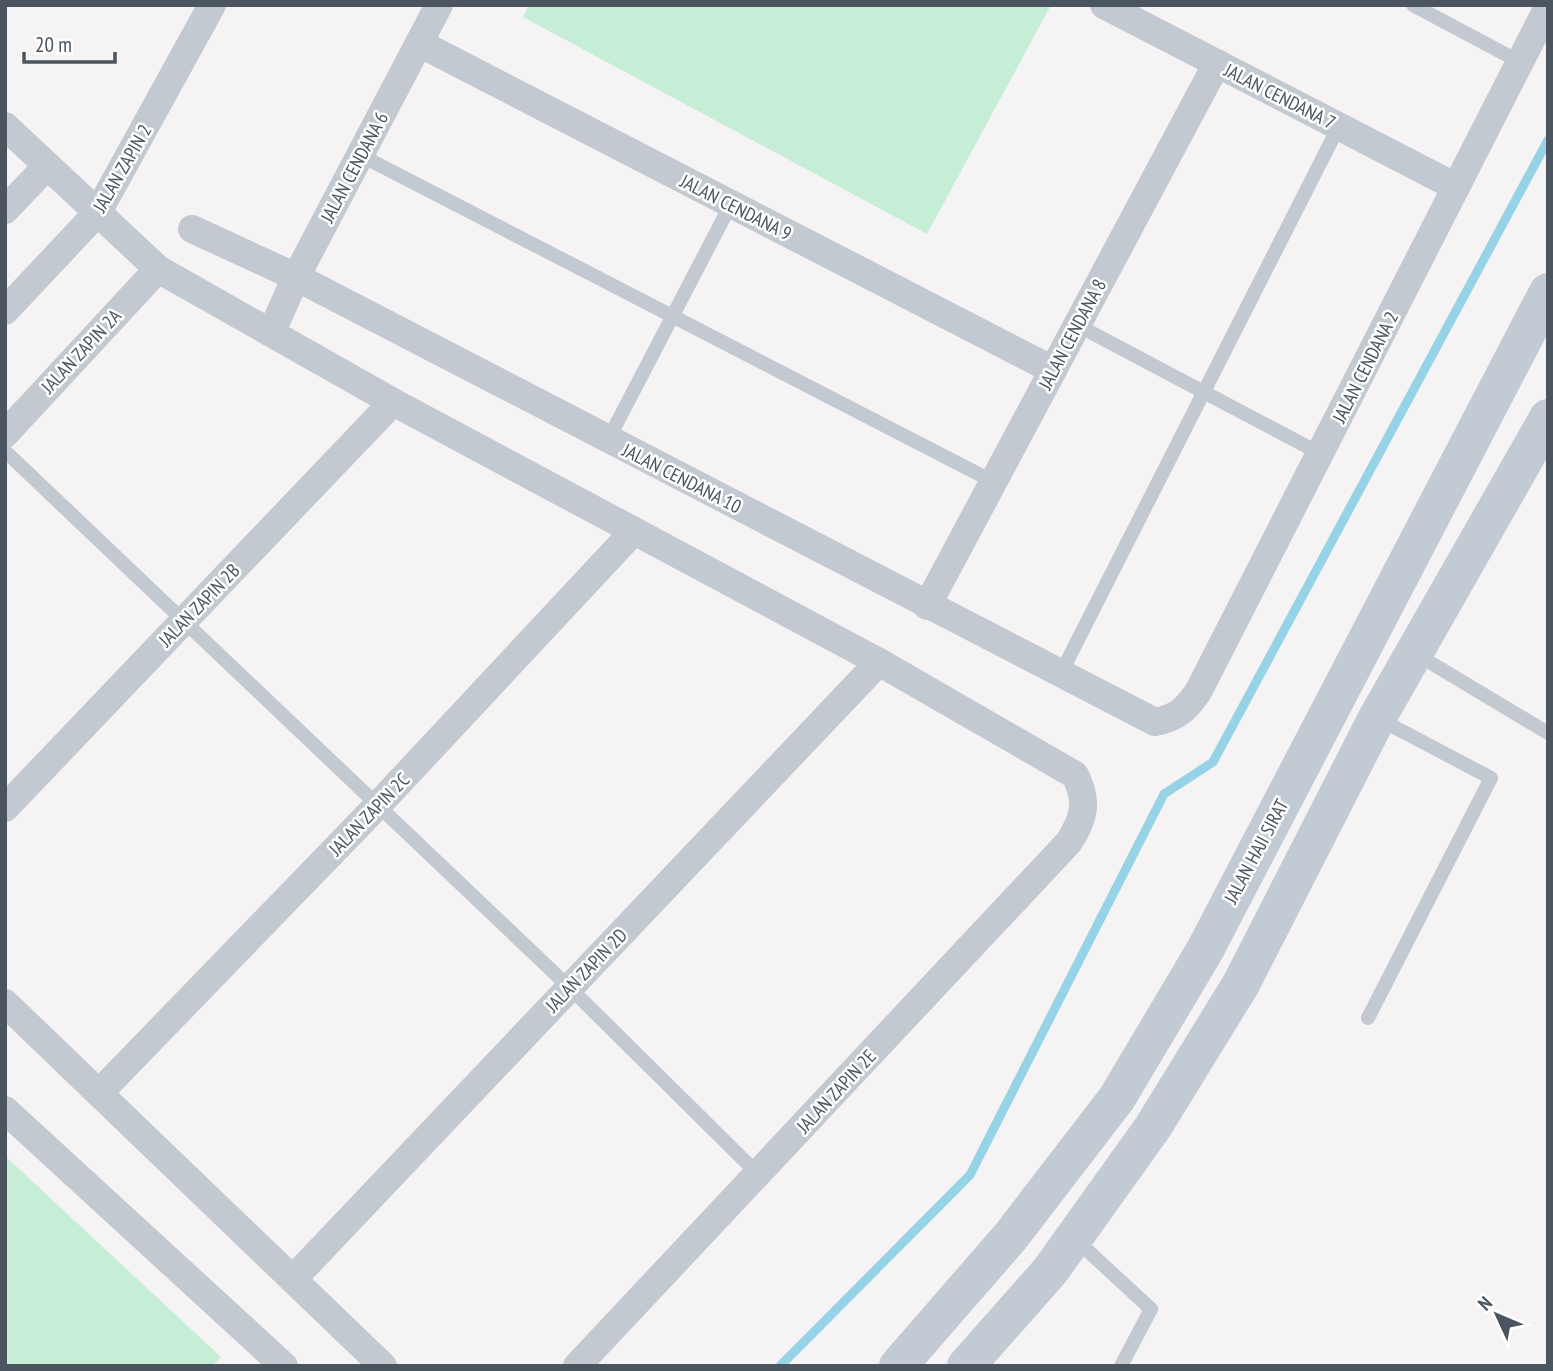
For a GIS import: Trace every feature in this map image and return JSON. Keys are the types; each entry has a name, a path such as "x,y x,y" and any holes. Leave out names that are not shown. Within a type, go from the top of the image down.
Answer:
{"main road":[{"name":"JALAN HAJI SIRAT","path":"898,1366 1011,1236 1117,1098 1205,950 1548,292"},
{"path":"966,1366 1074,1238 1153,1127 1241,984 1377,718 1548,418"}],"street":[{"name":"JALAN ZAPIN 2","path":"5,311 98,212 212,5"},
{"name":"JALAN CENDANA 6","path":"272,331 296,277 439,5"},
{"name":"JALAN CENDANA 7","path":"1104,5 1456,187"},
{"name":"JALAN CENDANA 2","path":"1172,719 1187,708 1198,692 1548,7"},
{"name":"JALAN CENDANA 9","path":"419,43 1053,370"},
{"name":"JALAN CENDANA 8","path":"928,606 1217,63"},
{"path":"5,126 158,269 272,331 393,402 879,662"},
{"path":"5,210 47,166"},
{"name":"JALAN CENDANA 10","path":"192,229 296,277 1060,675 1155,722 1172,719"},
{"name":"JALAN ZAPIN 2A","path":"5,434 158,269"},
{"name":"JALAN ZAPIN 2B","path":"5,808 393,402"},
{"name":"JALAN ZAPIN 2C","path":"99,1093 377,805 634,531"},
{"name":"JALAN ZAPIN 2E","path":"577,1366 1069,842 1085,810 1083,791 1075,775 879,662"},
{"name":"JALAN ZAPIN 2D","path":"293,1279 879,662"},
{"path":"5,1003 383,1366"},
{"path":"5,1110 284,1366"}],"lane":[{"path":"1413,5 1520,62"},
{"path":"1060,675 1339,126"},
{"path":"360,155 994,482"},
{"path":"608,440 731,204"},
{"path":"1077,325 1321,454"},
{"path":"5,452 569,987 758,1174"},
{"path":"1414,653 1548,733"},
{"path":"1368,1017 1491,778 1377,718"},
{"path":"1074,1238 1151,1309 1121,1366"}],"green space":[{"path":"529,5 1051,5 927,234 523,17"},
{"path":"5,1156 221,1357 212,1366 5,1366"}],"waterway":[{"path":"780,1366 970,1175 1164,794 1213,762 1548,140"}]}
